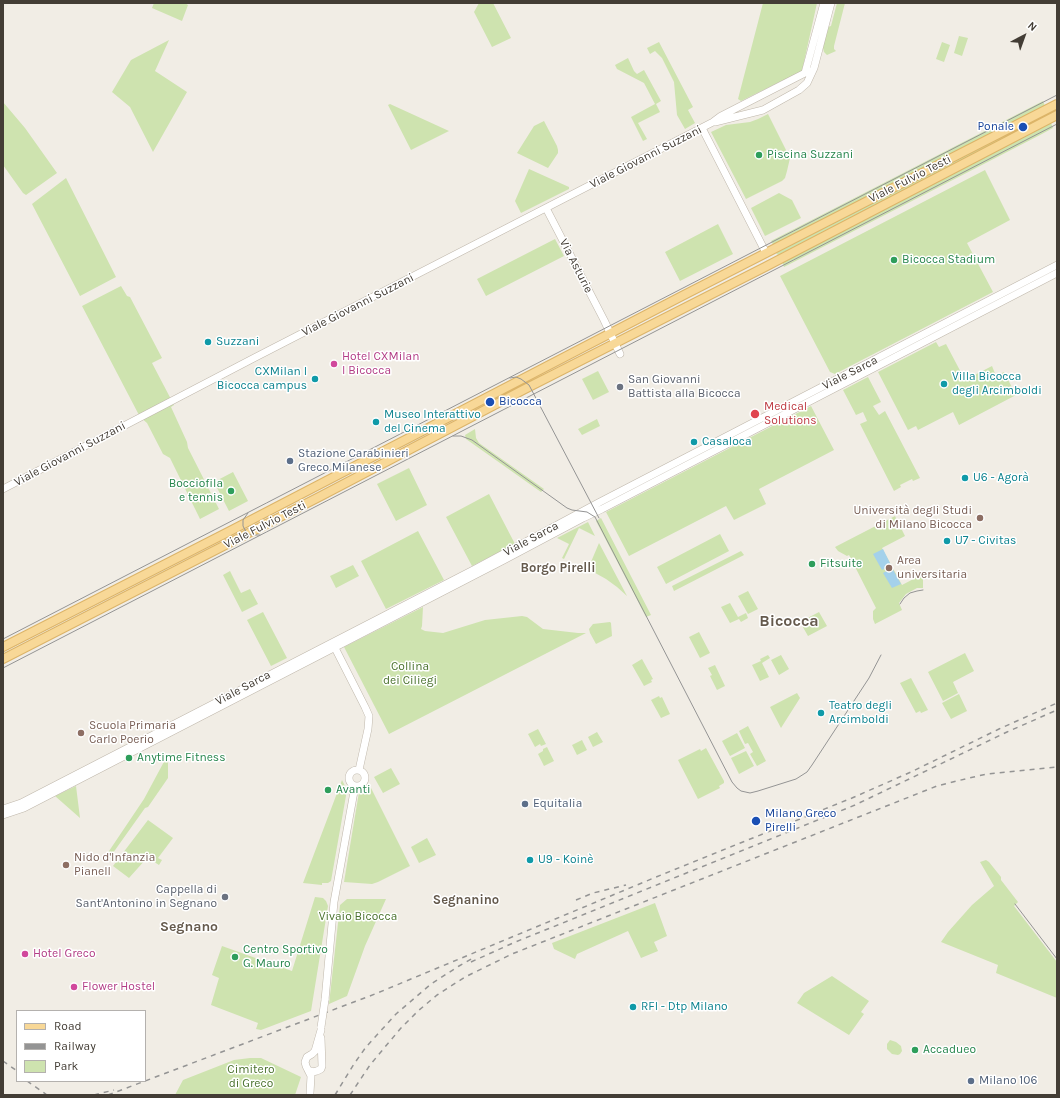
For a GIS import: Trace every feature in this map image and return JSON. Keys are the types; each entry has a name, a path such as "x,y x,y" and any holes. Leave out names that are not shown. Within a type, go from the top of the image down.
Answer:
{"main road":[{"name":"Viale Fulvio Testi","path":"3,646 230,531 766,253 1056,109"},
{"name":"Viale Fulvio Testi","path":"3,659 771,264 1056,109"},
{"path":"766,253 771,264"},
{"path":"524,378 526,389"},
{"path":"230,531 235,540"}],"street":[{"path":"813,57 824,3"},
{"path":"813,57 831,3"},
{"name":"Viale Giovanni Suzzani","path":"713,122 763,110 799,90 807,83 814,68 813,57"},
{"name":"Viale Giovanni Suzzani","path":"3,489 702,128 721,116 759,98 805,73 813,57"},
{"path":"773,90 772,98 780,100"},
{"path":"759,98 765,102 765,107 763,110"},
{"path":"702,128 766,253"},
{"name":"Via Asturie","path":"546,208 610,333"},
{"name":"Viale Sarca","path":"3,815 24,808 333,645 614,494 1057,265"},
{"name":"Viale Sarca","path":"3,808 21,803 504,560 1057,273"},
{"path":"610,333 620,354"},
{"path":"333,645 369,716 368,729 359,770"},
{"path":"359,770 364,774 364,780 361,785 355,786 350,782 349,775 352,771 359,770"},
{"path":"310,1094 311,1078 305,1062 307,1057 315,1050 321,1029 336,891 355,786"},
{"path":"310,1094 322,1066 321,1029"},
{"path":"312,1054 319,1055 322,1059"},
{"path":"308,1070 313,1072 319,1070"}],"green space":[{"path":"154,3 185,3 188,5 182,21 152,8"},
{"path":"479,3 493,3 511,38 492,47 474,12"},
{"path":"763,3 817,3 802,71 741,101 738,99"},
{"path":"837,3 845,3 834,46 836,51 827,55 823,48 825,32 827,27 831,26"},
{"path":"959,36 968,38 962,56 954,53"},
{"path":"169,40 155,71 187,92 153,152 130,107 112,92 131,60"},
{"path":"659,42 693,107 688,110 695,123 685,129 677,115 674,82 662,58 655,51 650,54 647,48"},
{"path":"942,42 950,45 944,62 936,59"},
{"path":"628,58 637,74 644,70 661,101 656,104 660,112 638,123 647,139 643,141 631,117 655,104 644,83 617,69 615,65"},
{"path":"1043,101 1045,106 774,246 771,241"},
{"path":"3,102 25,128 57,173 26,195 3,165"},
{"path":"390,104 449,131 411,150 388,105"},
{"path":"1048,112 1049,115 778,255 776,253"},
{"path":"768,114 790,158 787,171 785,178 782,181 746,199 711,132 726,125 750,122"},
{"path":"544,121 558,150 558,153 548,168 517,153 534,126"},
{"path":"1051,123 1053,128 784,267 782,262 1017,139 1023,138"},
{"path":"529,169 569,187 569,189 521,213 515,201"},
{"name":"Bicocca Stadium","path":"985,170 1010,220 967,243 993,292 835,374 830,372 780,276"},
{"path":"66,178 116,277 80,296 32,204"},
{"path":"779,193 792,200 801,218 765,236 751,208"},
{"path":"718,224 733,254 680,281 665,252"},
{"path":"555,239 564,256 486,296 477,279"},
{"path":"121,286 127,296 130,297 162,358 152,363 174,405 171,407 187,442 188,448 219,509 200,519 170,458 163,454 147,423 140,417 82,306"},
{"path":"936,342 939,347 946,344 965,380 992,366 996,376 1004,372 1016,395 959,425 953,412 918,430 916,426 908,430 878,372"},
{"path":"598,371 609,392 593,400 582,379"},
{"path":"868,377 881,402 873,406 879,415 885,411 920,478 913,481 912,479 900,485 901,487 894,491 860,424 867,421 863,412 856,415 843,390"},
{"path":"811,406 834,450 759,489 766,504 734,520 726,506 629,556 606,512"},
{"path":"597,419 600,426 582,435 578,429"},
{"path":"475,429 476,438 479,443 544,489 541,492 466,439 465,435"},
{"path":"409,468 427,505 396,521 377,484"},
{"name":"Bocciofila e tennis","path":"233,472 248,501 229,511 214,482"},
{"path":"489,494 515,544 472,566 446,517"},
{"path":"895,516 905,536 882,548 902,585 923,574 923,588 917,588 906,594 899,603 902,610 875,624 873,619 873,611 876,608 849,555 847,556 838,551 835,547"},
{"path":"601,518 651,615 646,617 596,521"},
{"path":"588,522 595,536 579,528 564,559 562,558 569,544 557,538"},
{"path":"418,531 444,580 386,609 361,561"},
{"path":"720,534 729,551 666,584 657,567"},
{"path":"599,543 627,596 606,579 588,569"},
{"path":"741,551 744,555 674,591 672,586"},
{"path":"353,565 359,576 336,588 330,576"},
{"path":"230,571 241,593 250,589 258,604 242,612 223,575"},
{"path":"748,591 758,609 748,614 738,596"},
{"path":"730,603 738,617 746,613 748,618 741,622 739,619 730,623 721,607"},
{"name":"Collina dei Ciliegi","path":"423,607 421,629 425,631 443,633 485,620 522,616 527,617 543,629 586,633 389,734 344,647"},
{"path":"263,612 287,658 271,666 247,620"},
{"path":"819,612 827,626 808,636 800,622"},
{"path":"610,622 612,636 596,644 589,629 593,624"},
{"path":"699,632 710,653 700,658 689,637"},
{"path":"965,653 974,671 953,682 958,693 943,701 928,672"},
{"path":"768,655 770,658 762,663 769,677 760,681 752,665 761,661 760,659"},
{"path":"781,655 789,669 779,675 771,660"},
{"path":"642,659 653,679 651,680 652,682 644,686 632,665"},
{"path":"715,665 725,686 717,690 708,668"},
{"path":"911,678 928,710 921,713 920,711 916,713 900,683"},
{"path":"797,693 800,698 781,728 770,707"},
{"path":"959,694 967,711 951,719 942,703"},
{"path":"659,696 660,698 662,697 670,714 661,718 651,700"},
{"path":"748,726 766,761 757,766 750,754 753,752 748,743 745,744 739,731"},
{"path":"538,729 546,744 541,746 540,744 535,747 528,734"},
{"path":"597,732 603,742 593,747 588,737"},
{"path":"737,733 745,748 730,756 722,741"},
{"path":"582,740 587,750 577,755 572,745"},
{"path":"547,747 554,761 544,766 538,754"},
{"path":"706,748 724,783 719,786 720,788 698,799 678,760 700,749 701,751"},
{"path":"746,751 754,766 739,774 731,758"},
{"path":"166,758 168,761 168,778 108,860 105,857 144,799"},
{"path":"391,768 400,784 383,793 374,777"},
{"path":"342,780 347,790 331,881 328,883 322,883 322,885 303,883"},
{"path":"367,783 371,788 410,866 372,884 344,882 359,792"},
{"path":"76,786 80,818 55,796"},
{"path":"148,820 173,838 158,858 162,860 159,865 146,859 129,878 113,866"},
{"path":"427,838 436,855 419,863 411,847"},
{"path":"986,860 1001,877 1001,880 1018,902 1014,906 1057,962 1057,998 996,973 998,965 941,942 972,905 994,886 980,862"},
{"name":"Centro Sportivo G. Mauro","path":"315,897 323,898 328,906 311,1011 261,1030 256,1029 258,1023 211,1005 219,978 212,975 222,946 292,971"},
{"name":"Vivaio Bicocca","path":"347,899 386,899 365,946 347,996 329,1004 340,905"},
{"path":"655,903 667,936 654,942 658,951 641,958 628,931 577,954 575,959 554,949 552,943"},
{"path":"832,976 869,1001 861,1012 864,1014 849,1035 797,1003 804,993"},
{"path":"890,1040 901,1046 902,1051 900,1054 892,1054 887,1049 887,1044"},
{"name":"Cimitero di Greco","path":"261,1058 301,1077 295,1095 175,1095 183,1080 234,1060"}],"water":[{"path":"883,549 891,565 882,570 873,554"},
{"path":"892,568 901,584 892,588 883,573"}],"tram line":[{"path":"3,639 1057,95"},
{"path":"3,668 1057,124"},
{"path":"510,378 516,377 529,385 599,518"},
{"path":"453,436 461,436 472,440 567,508 587,512 595,517 732,782 741,791 750,793 758,791 796,779 807,772 869,678 881,655"},
{"path":"248,513 243,520 245,530 251,535 260,535"},
{"path":"900,604 910,593 923,590"},
{"path":"1015,904 1057,959"}],"railway":[{"path":"146,1081 375,994 661,875 852,798 911,772 999,729 1057,703"},
{"path":"471,962 513,943 855,805 1007,732 1057,710"},
{"path":"350,1095 370,1065 401,1028 418,1011 437,995 465,977 512,954 937,786 987,774 1057,767"},
{"path":"576,900 593,893 626,885"},
{"path":"335,1095 366,1047 396,1014 431,984 475,957"},
{"path":"3,1061 16,1070"},
{"path":"28,1082 47,1095"},
{"path":"108,1095 142,1082"},
{"path":"94,1095 114,1090"}],"place":[{"name":"Ponale","path":"1023,127"},
{"name":"Piscina Suzzani","path":"759,155"},
{"name":"Bicocca Stadium","path":"894,260"},
{"name":"Suzzani","path":"208,342"},
{"name":"Hotel CXMilan I Bicocca","path":"334,364"},
{"name":"CXMilan I Bicocca campus","path":"315,379"},
{"name":"Villa Bicocca degli Arcimboldi","path":"944,384"},
{"name":"San Giovanni Battista alla Bicocca","path":"620,387"},
{"name":"Bicocca","path":"490,402"},
{"name":"Medical Solutions","path":"755,414"},
{"name":"Museo Interattivo del Cinema","path":"376,422"},
{"name":"Casaloca","path":"694,442"},
{"name":"Stazione Carabinieri Greco Milanese","path":"290,461"},
{"name":"U6 - Agorà","path":"965,478"},
{"name":"Bocciofila e tennis","path":"231,491"},
{"name":"Università degli Studi di Milano Bicocca","path":"980,518"},
{"name":"U7 - Civitas","path":"947,541"},
{"name":"Fitsuite","path":"812,564"},
{"name":"Area universitaria","path":"889,568"},
{"name":"Teatro degli Arcimboldi","path":"821,713"},
{"name":"Scuola Primaria Carlo Poerio","path":"81,733"},
{"name":"Anytime Fitness","path":"129,758"},
{"name":"Avanti","path":"328,790"},
{"name":"Equitalia","path":"525,804"},
{"name":"Milano Greco Pirelli","path":"756,821"},
{"name":"U9 - Koinè","path":"530,860"},
{"name":"Nido d'Infanzia Pianell","path":"66,865"},
{"name":"Cappella di Sant'Antonino in Segnano","path":"225,897"},
{"name":"Hotel Greco","path":"25,954"},
{"name":"Centro Sportivo G. Mauro","path":"235,957"},
{"name":"Flower Hostel","path":"74,987"},
{"name":"RFI - Dtp Milano","path":"633,1007"},
{"name":"Accadueo","path":"915,1050"},
{"name":"Milano 106","path":"971,1081"}],"district":[{"name":"Borgo Pirelli","path":"558,568"},
{"name":"Bicocca","path":"789,621"},
{"name":"Segnanino","path":"466,900"},
{"name":"Segnano","path":"189,927"}]}
